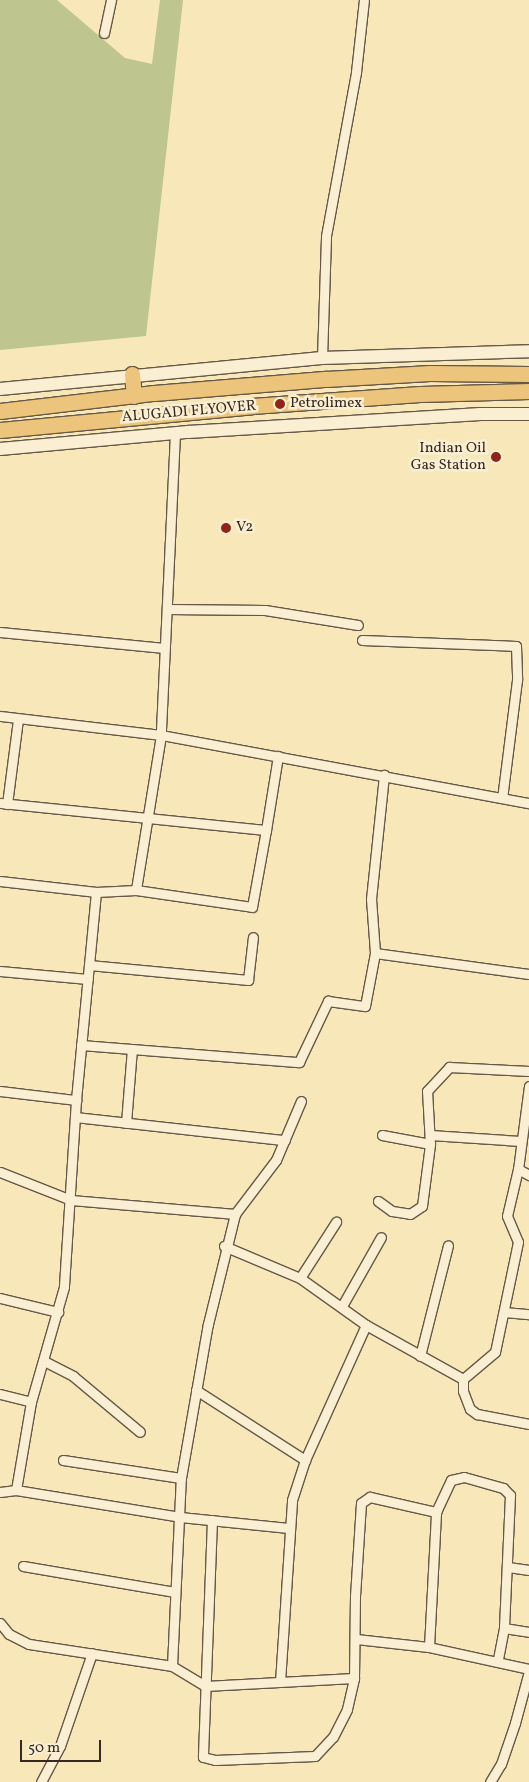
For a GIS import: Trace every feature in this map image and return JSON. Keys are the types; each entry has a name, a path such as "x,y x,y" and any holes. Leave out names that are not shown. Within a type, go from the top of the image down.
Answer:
{"highway":[{"name":"ALUGADI FLYOVER","path":"0,411 204,389 430,373 529,374"},
{"path":"132,374 134,396"},
{"name":"ALUGADI FLYOVER","path":"0,430 252,406 420,394 529,391"}],"street":[{"path":"104,33 111,0"},
{"path":"322,358 326,236 356,72 364,0"},
{"path":"0,388 132,374 322,358 529,351"},
{"path":"0,449 175,433 480,414 529,414"},
{"path":"136,890 161,735 175,433"},
{"path":"167,609 266,610 358,625"},
{"path":"0,632 164,648"},
{"path":"362,640 516,646 517,680 502,798"},
{"path":"0,716 161,735 529,803"},
{"path":"18,718 3,804 147,820 266,830"},
{"path":"0,881 96,892 136,890 252,906 278,756"},
{"path":"81,1045 298,1062 328,1001 365,1006 375,953 371,900 384,776"},
{"path":"16,1490 32,1402 58,1312 66,1271 76,1100 96,892"},
{"path":"89,965 248,980 253,937"},
{"path":"375,953 529,974"},
{"path":"0,971 88,979"},
{"path":"126,1123 132,1049"},
{"path":"378,1201 392,1211 410,1214 422,1206 430,1139 427,1091 449,1067 529,1071"},
{"path":"463,1379 495,1352 518,1242 507,1216 518,1169 520,1141 529,1086"},
{"path":"0,1091 76,1100"},
{"path":"172,1666 181,1478 224,1246 235,1214 266,1177 301,1101"},
{"path":"75,1117 284,1140"},
{"path":"382,1135 430,1139 520,1141"},
{"path":"518,1169 529,1175"},
{"path":"0,1172 71,1200 235,1214"},
{"path":"300,1278 336,1222"},
{"path":"342,1306 380,1237"},
{"path":"420,1356 448,1245"},
{"path":"224,1246 300,1278 342,1306 366,1325 463,1379"},
{"path":"0,1298 58,1312"},
{"path":"504,1312 529,1314"},
{"path":"280,1682 288,1528 292,1500 305,1460 366,1325"},
{"path":"44,1361 73,1376 140,1432"},
{"path":"463,1379 466,1403 477,1414 529,1424"},
{"path":"196,1390 305,1460"},
{"path":"0,1394 32,1402"},
{"path":"63,1460 181,1478"},
{"path":"429,1647 436,1512 447,1487 456,1477 507,1491 510,1495 504,1628 498,1660"},
{"path":"0,1492 16,1490 180,1517 288,1528"},
{"path":"212,1520 203,1757 215,1760 315,1756 334,1737 347,1709 354,1678 356,1638 355,1596 361,1503 370,1497 436,1512"},
{"path":"23,1566 175,1592"},
{"path":"508,1568 529,1570"},
{"path":"0,1623 10,1634 29,1644 172,1666 205,1686 354,1678"},
{"path":"504,1628 529,1632"},
{"path":"356,1638 429,1647 498,1660 529,1670 515,1723 490,1782"},
{"path":"41,1782 60,1746 92,1653"}],"green space":[{"path":"0,0 57,0 125,58 152,64 160,0 183,0 146,336 0,350"}],"place":[{"name":"Petrolimex","path":"280,404"},
{"name":"Indian Oil Gas Station","path":"496,457"},
{"name":"V2","path":"226,528"}]}
